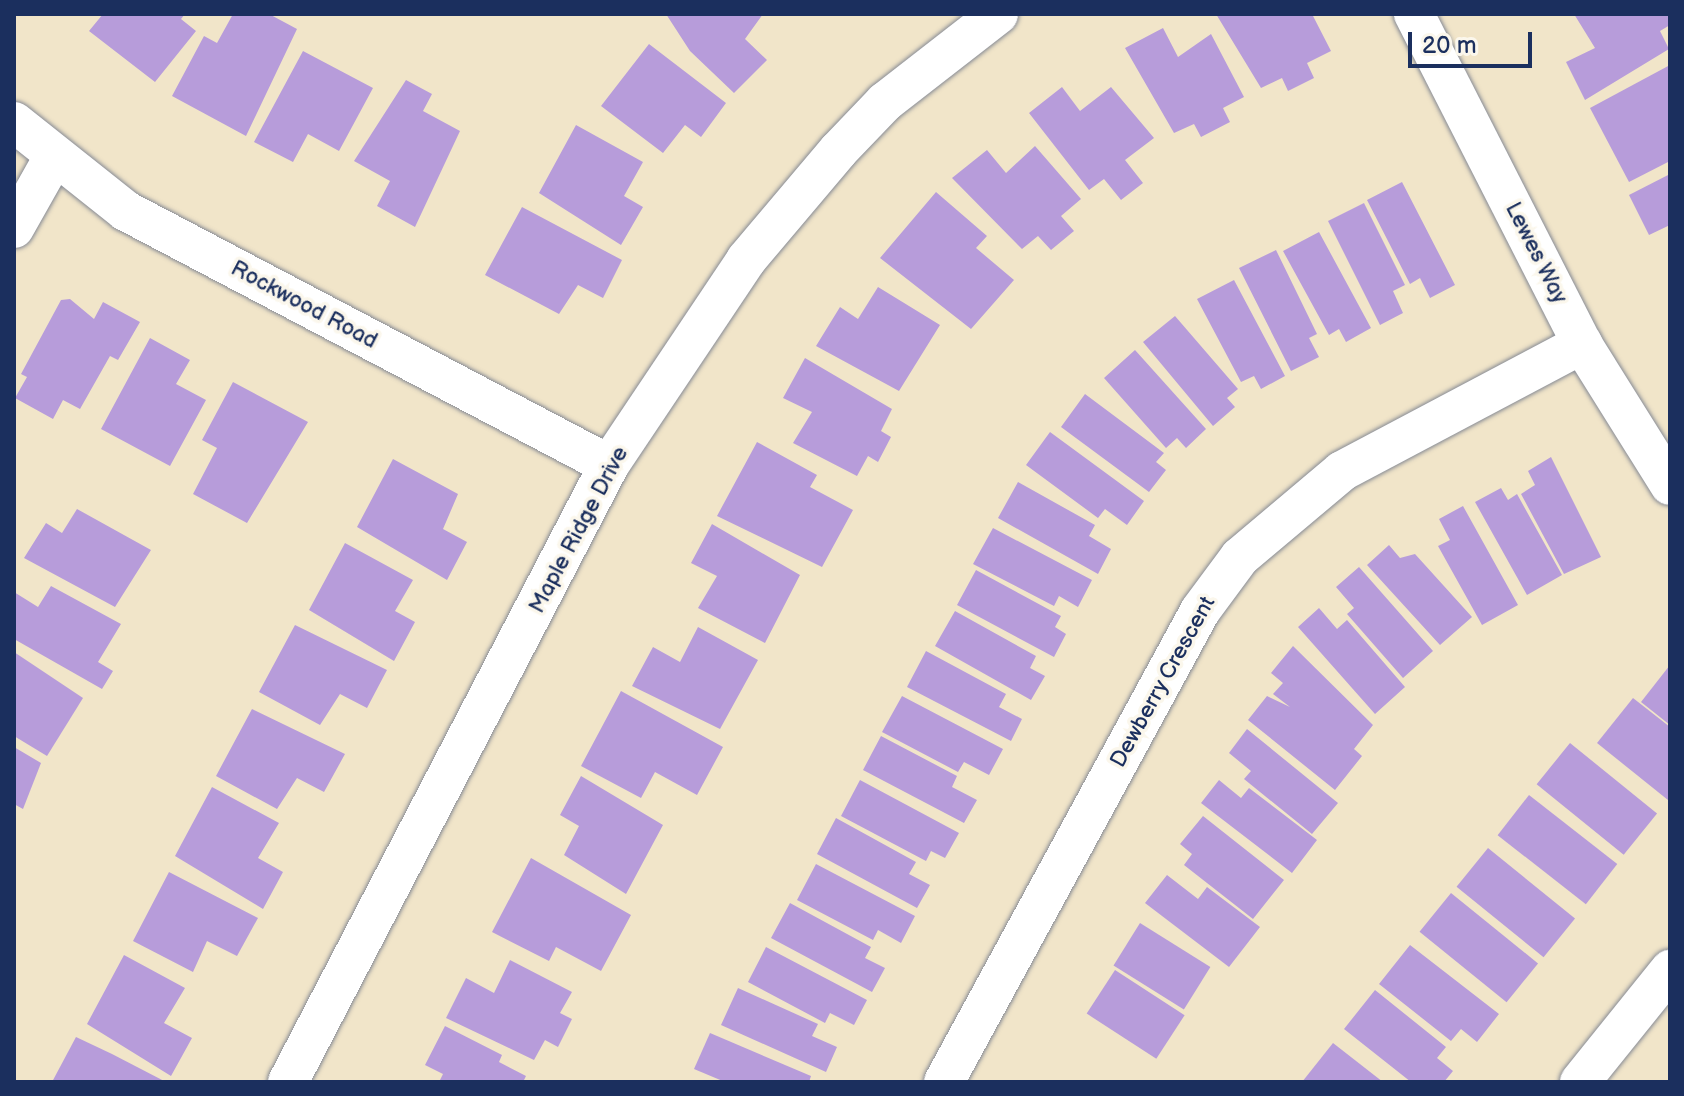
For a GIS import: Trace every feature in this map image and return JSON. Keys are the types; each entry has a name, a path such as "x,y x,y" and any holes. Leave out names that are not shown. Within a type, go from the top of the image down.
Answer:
{"street":[{"name":"Maple Ridge Drive","path":"288,1082 609,465 746,260 838,151 885,102 998,14"},
{"name":"Lewes Way","path":"1414,14 1582,344 1670,485"},
{"name":"Rockwood Road","path":"14,122 54,157 126,211 609,465"},
{"path":"14,228 54,157"},
{"name":"Dewberry Crescent","path":"944,1082 1200,611 1240,557 1342,471 1582,344"},
{"path":"1580,1082 1670,970"}],"building":[{"path":"103,14 185,14 181,19 196,31 155,82 89,31"},
{"path":"233,14 269,14 297,29 246,136 172,96 204,36 217,43"},
{"path":"666,14 763,14 745,39 767,60 734,93 690,51"},
{"path":"1216,14 1312,14 1331,51 1307,63 1314,78 1288,91 1282,78 1261,88"},
{"path":"1574,14 1668,14 1670,25 1660,31 1669,49 1585,100 1566,62 1595,48"},
{"path":"1163,28 1178,57 1211,34 1244,97 1223,108 1230,122 1201,137 1194,124 1174,133 1125,48"},
{"path":"649,44 726,103 701,137 685,125 663,153 601,106"},
{"path":"303,51 373,88 339,151 308,134 293,162 254,142"},
{"path":"1670,65 1670,161 1629,182 1590,108"},
{"path":"406,80 432,94 423,111 460,131 415,227 377,206 390,181 354,161"},
{"path":"1062,87 1080,111 1111,87 1154,138 1125,160 1143,183 1121,200 1104,179 1089,190 1029,113"},
{"path":"576,125 643,162 624,196 643,207 621,245 539,193"},
{"path":"1035,146 1081,199 1061,216 1074,231 1051,250 1038,236 1022,249 952,178 987,150 1006,173"},
{"path":"1670,174 1670,225 1649,235 1629,195"},
{"path":"1402,182 1455,285 1430,298 1420,278 1410,284 1367,200"},
{"path":"936,192 987,236 976,248 1014,280 971,329 880,258"},
{"path":"1364,203 1405,285 1393,291 1403,313 1380,325 1328,221"},
{"path":"522,207 622,260 603,298 578,285 559,314 485,275"},
{"path":"1319,232 1371,328 1346,342 1339,329 1329,335 1283,251"},
{"path":"1276,250 1317,334 1309,338 1319,357 1291,371 1239,268"},
{"path":"1234,280 1285,376 1261,389 1254,376 1241,382 1197,299"},
{"path":"878,287 940,325 899,391 816,346 840,307 858,319"},
{"path":"70,299 94,319 103,302 140,322 118,360 110,356 80,409 63,400 53,419 15,398 27,377 21,374 61,300"},
{"path":"1175,316 1238,389 1227,398 1235,407 1213,426 1143,342"},
{"path":"150,338 190,360 176,384 206,400 170,466 101,429"},
{"path":"1135,350 1206,429 1186,448 1177,438 1166,448 1104,378"},
{"path":"805,358 892,409 881,431 891,437 878,462 868,456 857,476 793,443 812,412 783,398"},
{"path":"233,382 308,422 247,523 193,494 217,448 202,440"},
{"path":"1085,394 1164,453 1156,462 1166,470 1149,492 1061,427"},
{"path":"1050,432 1144,501 1127,525 1105,509 1098,518 1026,465"},
{"path":"757,442 817,475 810,487 853,510 822,567 717,516"},
{"path":"1551,457 1601,557 1564,574 1521,494 1535,485 1528,471"},
{"path":"393,459 458,494 443,529 467,542 447,580 357,527"},
{"path":"1018,482 1095,525 1089,536 1111,549 1098,574 998,518"},
{"path":"1501,488 1508,500 1517,494 1562,575 1527,595 1475,502"},
{"path":"1463,506 1518,605 1482,625 1438,546 1450,540 1439,519"},
{"path":"77,509 151,550 115,607 24,558 46,523 62,533"},
{"path":"712,524 800,575 765,643 698,608 717,576 691,563"},
{"path":"993,528 1092,580 1078,607 1059,596 1054,606 973,564"},
{"path":"345,543 413,580 395,611 415,622 394,661 309,610"},
{"path":"1389,545 1400,558 1415,554 1472,617 1440,645 1367,565"},
{"path":"1359,567 1433,651 1403,678 1347,614 1354,608 1336,587"},
{"path":"976,570 1061,616 1055,627 1066,634 1054,657 957,605"},
{"path":"51,586 121,624 98,662 113,671 102,689 14,639 14,592 38,607"},
{"path":"1319,608 1337,629 1347,620 1405,687 1375,714 1298,627"},
{"path":"955,611 1036,656 1030,668 1045,676 1031,700 935,646"},
{"path":"295,625 387,670 367,708 340,694 320,725 259,692"},
{"path":"698,627 758,660 720,729 632,686 653,647 680,662"},
{"path":"1293,646 1373,725 1354,749 1362,756 1335,790 1248,720 1267,696 1290,707 1273,694 1283,683 1271,673"},
{"path":"926,651 1006,694 999,707 1022,719 1011,741 907,687"},
{"path":"14,652 83,698 47,756 14,736"},
{"path":"1670,665 1670,725 1641,702"},
{"path":"621,691 723,747 697,795 655,772 641,798 581,766"},
{"path":"902,696 1003,749 989,775 964,762 958,772 882,732"},
{"path":"1633,698 1670,727 1668,800 1597,743"},
{"path":"252,709 345,754 324,792 297,778 277,809 216,776"},
{"path":"1247,729 1338,803 1312,834 1244,779 1251,771 1229,753"},
{"path":"881,736 957,776 952,787 977,800 964,823 863,770"},
{"path":"1570,743 1657,813 1624,855 1537,784"},
{"path":"14,747 41,763 23,809 14,804"},
{"path":"581,776 663,825 626,894 564,855 579,826 560,815"},
{"path":"860,780 959,833 945,858 931,851 926,861 841,816"},
{"path":"1219,780 1241,798 1249,788 1317,840 1292,873 1201,803"},
{"path":"212,787 279,823 258,858 283,872 263,909 175,856"},
{"path":"1529,795 1617,864 1586,904 1498,835"},
{"path":"1203,816 1284,880 1253,919 1184,865 1192,854 1180,844"},
{"path":"836,818 916,862 909,874 930,885 917,908 817,854"},
{"path":"1488,848 1575,918 1544,957 1457,887"},
{"path":"531,858 631,915 601,971 556,947 549,961 492,932"},
{"path":"816,864 915,916 901,943 878,930 873,940 797,900"},
{"path":"169,872 258,918 237,956 207,941 193,972 133,941"},
{"path":"1167,875 1198,899 1207,887 1260,927 1229,967 1145,903"},
{"path":"1451,893 1538,963 1507,1002 1420,932"},
{"path":"790,903 871,947 865,958 885,968 872,992 771,938"},
{"path":"1140,923 1210,967 1184,1009 1114,965"},
{"path":"1410,945 1499,1014 1477,1042 1461,1029 1451,1041 1379,984"},
{"path":"766,947 867,1000 854,1025 830,1013 825,1023 748,982"},
{"path":"124,955 185,988 164,1023 192,1038 171,1076 87,1024"},
{"path":"510,960 572,992 560,1013 572,1019 558,1047 545,1040 534,1060 446,1018 466,978 494,993"},
{"path":"1115,970 1185,1015 1156,1059 1087,1014"},
{"path":"738,988 818,1024 812,1036 837,1047 826,1072 721,1025"},
{"path":"1375,990 1446,1047 1437,1058 1453,1071 1444,1082 1411,1082 1344,1029"},
{"path":"445,1026 502,1055 499,1062 526,1076 523,1082 439,1082 443,1074 425,1065"},
{"path":"710,1033 811,1076 809,1082 725,1082 694,1069"},
{"path":"76,1037 112,1054 166,1082 52,1082"},
{"path":"1333,1043 1383,1082 1302,1082"}]}
